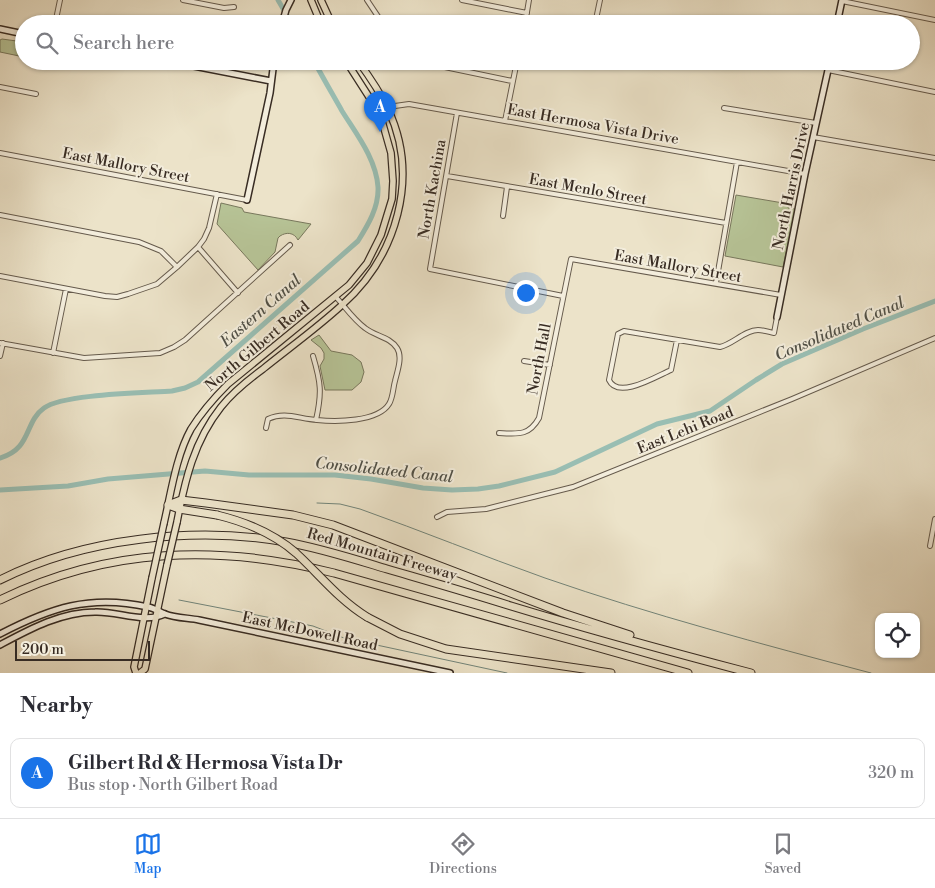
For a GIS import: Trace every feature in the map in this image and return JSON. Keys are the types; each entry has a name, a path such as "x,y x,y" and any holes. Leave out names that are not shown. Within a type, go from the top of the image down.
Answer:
{"highway":[{"path":"168,505 180,500 270,512 333,526 380,542 563,613 652,642 671,652"},
{"path":"168,505 179,509 217,514 248,524 274,537 294,552 338,596 367,617 400,634 446,649 611,673"},
{"name":"Red Mountain Freeway","path":"0,580 52,560 112,544 162,537 219,536 267,539 302,545 340,555 671,652 751,673"},
{"path":"0,600 28,587 88,567 136,558 180,554 245,556 284,561 326,571 688,673"}],"main road":[{"path":"310,0 317,15"},
{"path":"321,0 328,15"},
{"name":"North Gilbert Road","path":"352,70 380,114 391,153 392,199 387,220 366,263 349,285 218,394 192,429 173,483 164,523 134,667 138,673 145,669 185,481 192,459 208,425 233,393 343,305 364,282 389,243 398,212 402,175 401,157 397,136 388,109 364,70"}],"street":[{"path":"57,15 60,0"},
{"path":"183,0 224,8 234,7"},
{"path":"367,0 377,15"},
{"path":"462,0 527,13 529,0"},
{"path":"597,15 600,0"},
{"path":"839,15 842,1 911,15"},
{"path":"285,15 290,2"},
{"path":"920,17 935,20"},
{"path":"0,29 15,32"},
{"path":"214,70 271,81"},
{"path":"247,200 273,70"},
{"path":"459,70 512,81"},
{"path":"505,121 515,70"},
{"path":"828,70 935,92"},
{"name":"North Harris Drive","path":"778,317 805,174 828,70"},
{"path":"0,87 36,94"},
{"name":"East Hermosa Vista Drive","path":"380,114 401,104 410,104 805,174"},
{"path":"724,108 816,123"},
{"name":"North Kachina","path":"457,112 430,268 563,296"},
{"path":"813,138 935,158"},
{"name":"East Mallory Street","path":"0,153 247,200"},
{"path":"716,283 737,162"},
{"name":"East Menlo Street","path":"447,176 726,223"},
{"path":"503,216 508,186"},
{"path":"0,276 117,297 157,284 198,247 209,228 217,194"},
{"path":"0,215 139,242 162,251 176,267"},
{"path":"0,356 1,343 84,358 160,353 185,340 290,245"},
{"path":"198,247 238,293"},
{"name":"East Mallory Street","path":"571,259 781,295"},
{"name":"North Hall","path":"499,434 526,432 534,427 539,418 571,259"},
{"path":"53,352 66,289"},
{"path":"266,428 268,419 276,415 316,420 349,420 378,414 390,402 399,351 390,340 365,329 336,297"},
{"path":"678,340 671,370 629,389 610,384 609,380 618,334 624,331 678,340 720,347 726,346 750,332 758,330 774,333 778,317"},
{"name":"East Lehi Road","path":"436,517 447,512 486,509 573,487 792,399 935,338"},
{"path":"313,356 321,386 316,420"},
{"path":"524,361 550,365"},
{"path":"930,546 935,519"},
{"path":"0,634 47,612 79,604 108,602 146,606 158,609 164,614 156,619 108,612 82,613 38,626 0,645"},
{"name":"East McDowell Road","path":"164,614 450,673"}],"green space":[{"path":"0,40 15,41 15,55 0,52"},
{"path":"736,195 789,204 788,208 795,209 783,267 725,256"},
{"path":"221,203 242,208 244,212 311,224 298,240 290,233 280,236 275,252 258,270 217,224"},
{"path":"319,335 331,351 352,355 361,362 364,372 361,382 352,390 325,390 320,366 324,359 324,353 311,340"}],"waterway":[{"name":"Eastern Canal","path":"278,0 287,15"},
{"name":"Eastern Canal","path":"0,458 18,448 23,442 33,420 44,408 54,403 85,397 172,391 198,382 358,241 369,222 377,202 378,187 374,167 365,148 319,70"},
{"name":"Consolidated Canal","path":"0,490 68,486 108,479 205,471 249,475 335,475 423,488 452,490 499,486 555,472 657,424 710,411 782,364 863,329 935,301"},
{"path":"317,503 340,504 360,509 585,592 871,673"},
{"path":"179,600 313,626 344,638 507,673"}],"place":[{"name":"Gilbert Rd & Hermosa Vista Dr","path":"380,132"}]}
